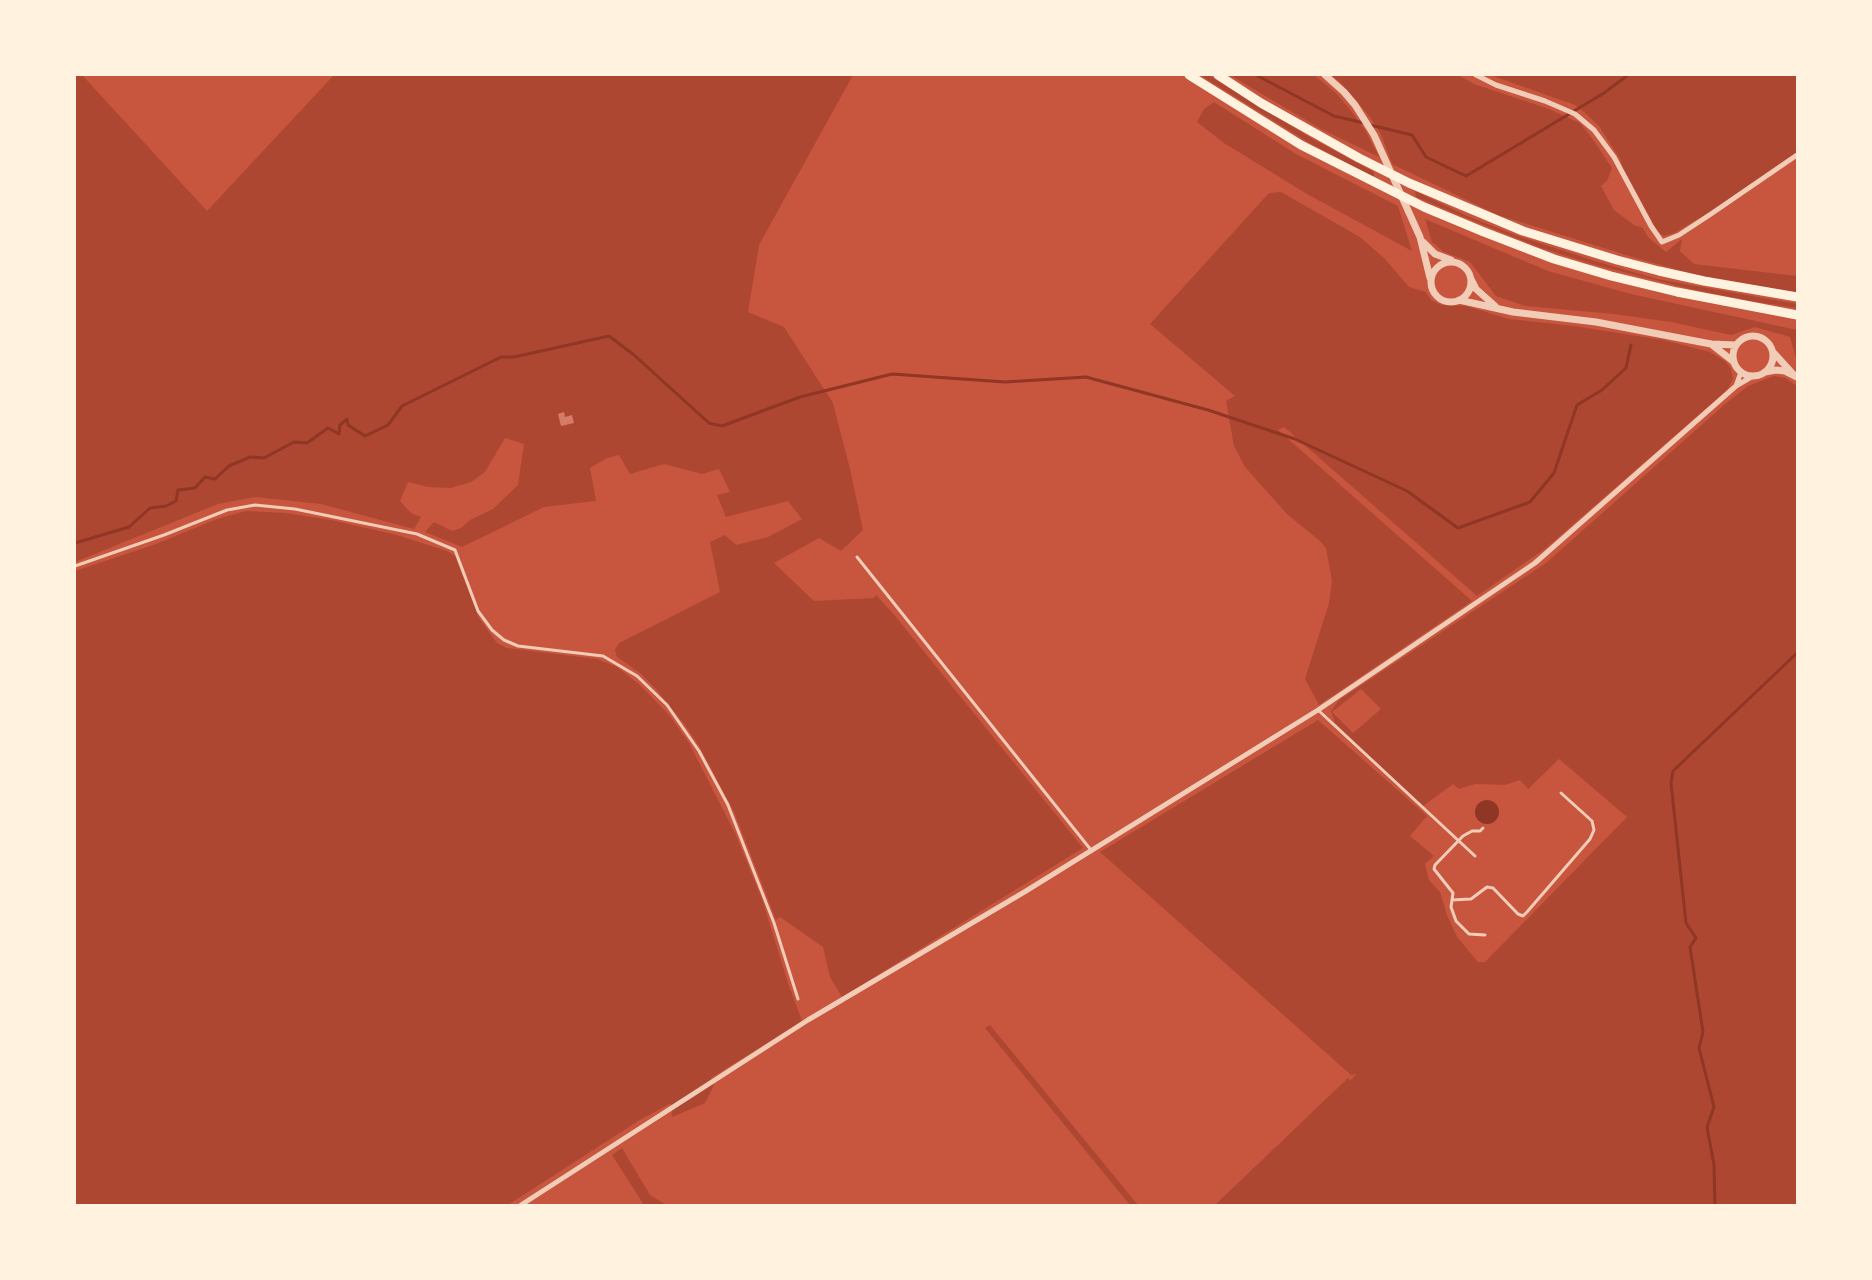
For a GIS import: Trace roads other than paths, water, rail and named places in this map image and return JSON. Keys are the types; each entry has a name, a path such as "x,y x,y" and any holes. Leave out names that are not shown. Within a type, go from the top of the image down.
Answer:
{"highway":[{"path":"1189,75 1301,145 1424,207 1504,240 1611,276 1797,315"},
{"path":"1218,75 1261,103 1359,158 1409,183 1523,231 1606,257 1704,281 1797,297"}],"street":[{"path":"1325,75 1344,92 1366,121 1420,237 1433,292 1438,298 1452,302 1459,300 1469,291 1471,279"},
{"path":"1476,75 1496,85 1545,101 1575,114 1594,130 1614,157 1662,242 1679,235 1797,155"},
{"path":"1420,237 1435,254 1466,268 1476,289 1497,308"},
{"path":"1430,278 1439,265 1445,262 1455,262"},
{"path":"1459,300 1514,312 1596,322 1711,344 1736,345"},
{"path":"1734,362 1736,345 1747,336 1753,336 1766,340 1773,352 1795,375"},
{"path":"1711,344 1734,362 1741,372 1753,376"},
{"path":"1764,372 1772,363 1773,352"},
{"path":"521,1205 808,1020 1091,850 1317,710 1535,563 1736,387 1764,372 1776,370 1795,375"},
{"path":"1736,387 1741,372"}],"lane":[{"path":"75,566 227,510 255,505 295,509 417,534 455,550 478,611 492,630 504,640 518,646 603,656 637,676 667,705 699,752 729,805 774,923 798,999"},
{"path":"857,556 1091,850"},
{"path":"1317,710 1475,856"},
{"path":"1452,900 1472,899 1488,887 1493,888 1518,914 1523,916 1590,839 1594,830 1592,821 1561,793"},
{"path":"1483,828 1463,836 1435,865 1434,869 1453,893 1451,908 1456,921 1469,934 1485,934"}],"waterway":[{"path":"1256,75 1334,116 1364,123"},
{"path":"1370,125 1412,135 1426,157 1466,176 1604,93 1628,75"},
{"path":"75,543 129,527 150,508 166,506 176,501 178,490 195,488 205,477 215,479 229,466 250,457 264,458 294,442 307,443 328,428 339,434 340,425 347,419 348,425 365,436 388,425 402,406 501,357 514,357 609,336 634,355 709,423 722,426 800,397 892,374 1005,382 1086,377 1208,410 1295,439 1407,491 1458,528 1530,502 1554,473 1577,405 1602,390 1626,368 1631,345"},
{"path":"1715,1205 1714,1165 1707,1127 1714,1107 1699,1048 1703,1032 1690,947 1696,938 1686,923 1671,783 1673,771 1797,653"}]}
